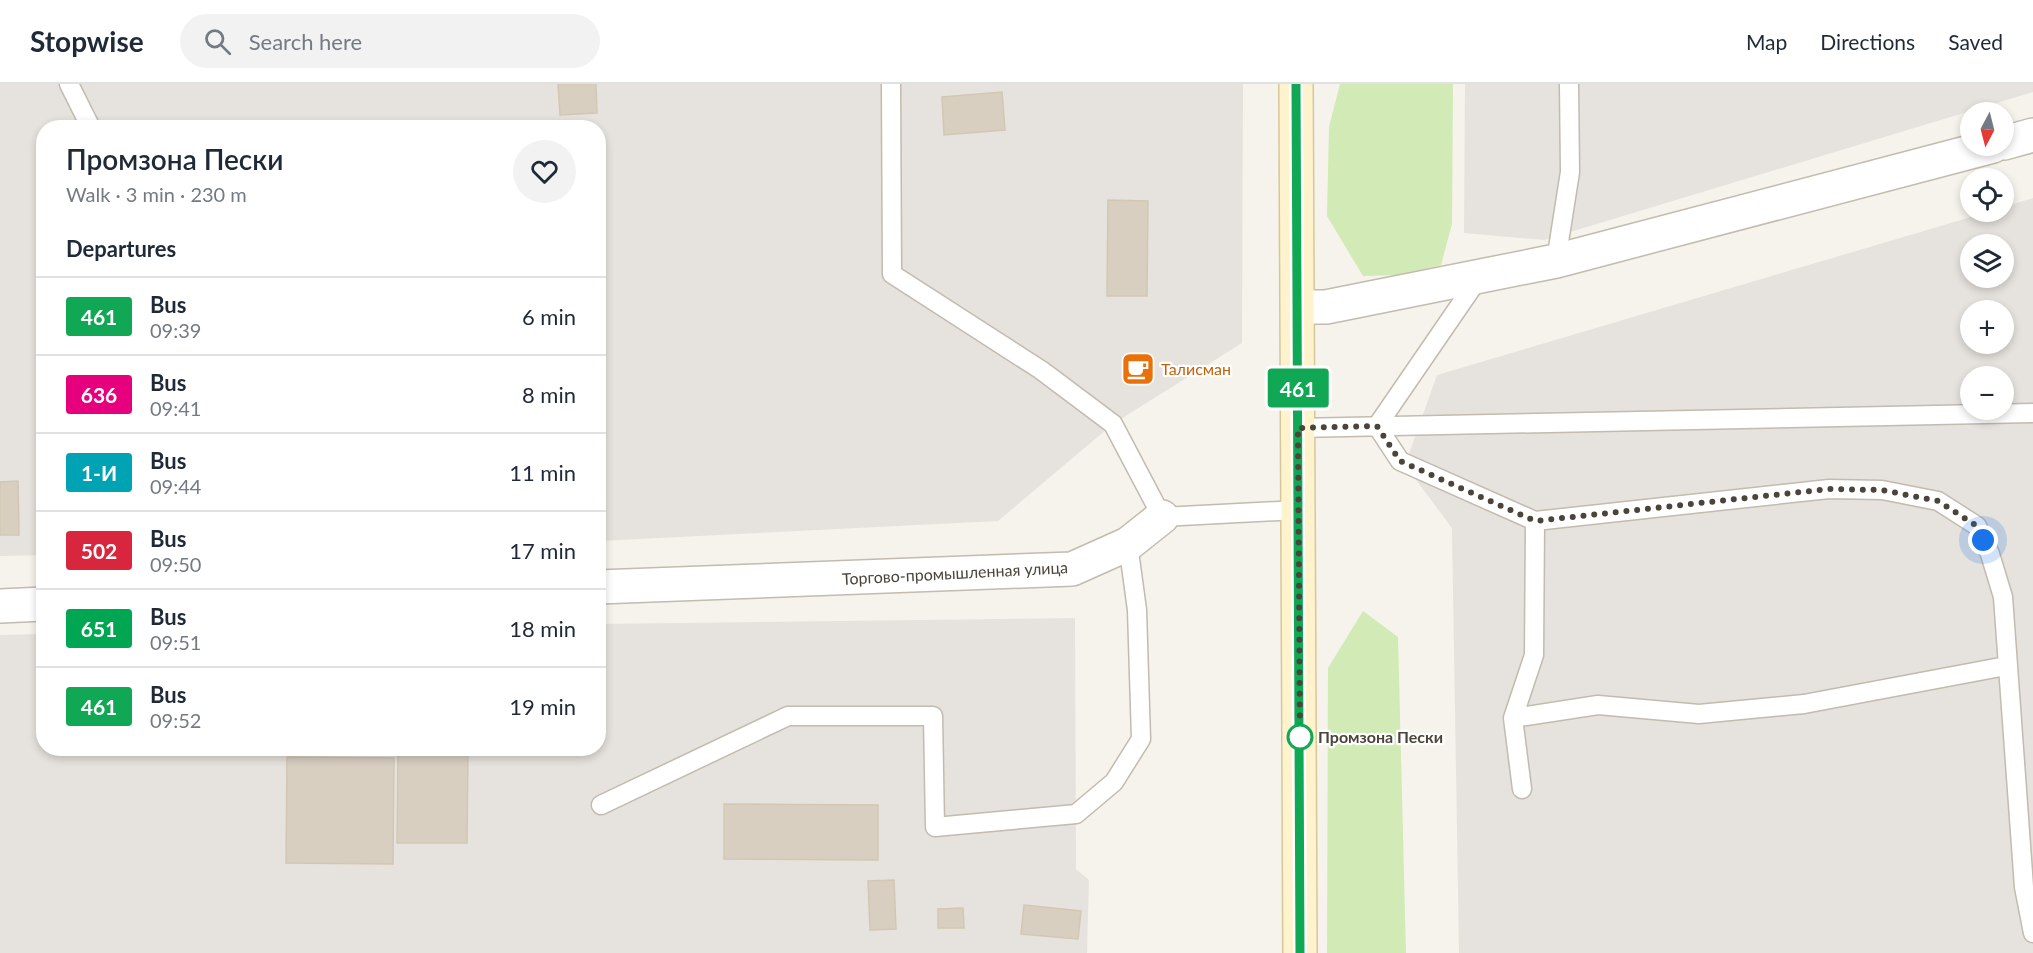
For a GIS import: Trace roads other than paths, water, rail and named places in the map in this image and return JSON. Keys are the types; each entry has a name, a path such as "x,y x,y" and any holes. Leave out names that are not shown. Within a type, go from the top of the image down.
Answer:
{"main road":[{"path":"1296,84 1300,953"}],"street":[{"path":"2014,140 2033,135"},
{"path":"1298,307 1326,307 1481,274 1556,261 1960,155"},
{"name":"Торгово-промышленная улица","path":"606,587 1072,570 1128,544 1162,517"},
{"path":"0,606 36,604"}],"lane":[{"path":"69,84 87,120"},
{"path":"891,84 892,274 1041,370 1113,424 1162,517 1297,510"},
{"path":"1556,261 1570,172 1569,84"},
{"path":"1377,426 1481,274"},
{"path":"1298,428 2033,413"},
{"path":"1377,426 1400,461 1535,521 1829,489 1882,490 1938,501 1977,526 1990,554 2003,597 2006,666 2024,887 2033,933"},
{"path":"1522,789 1513,718 1534,655 1535,521"},
{"path":"601,805 788,716 933,717 935,826 1076,814 1114,782 1141,739 1137,610 1128,544"},
{"path":"1513,718 1598,705 1699,714 1804,704 2006,666"}],"place":[{"name":"Талисман","path":"1138,369"},
{"name":"Промзона Пески","path":"1300,737"}]}
